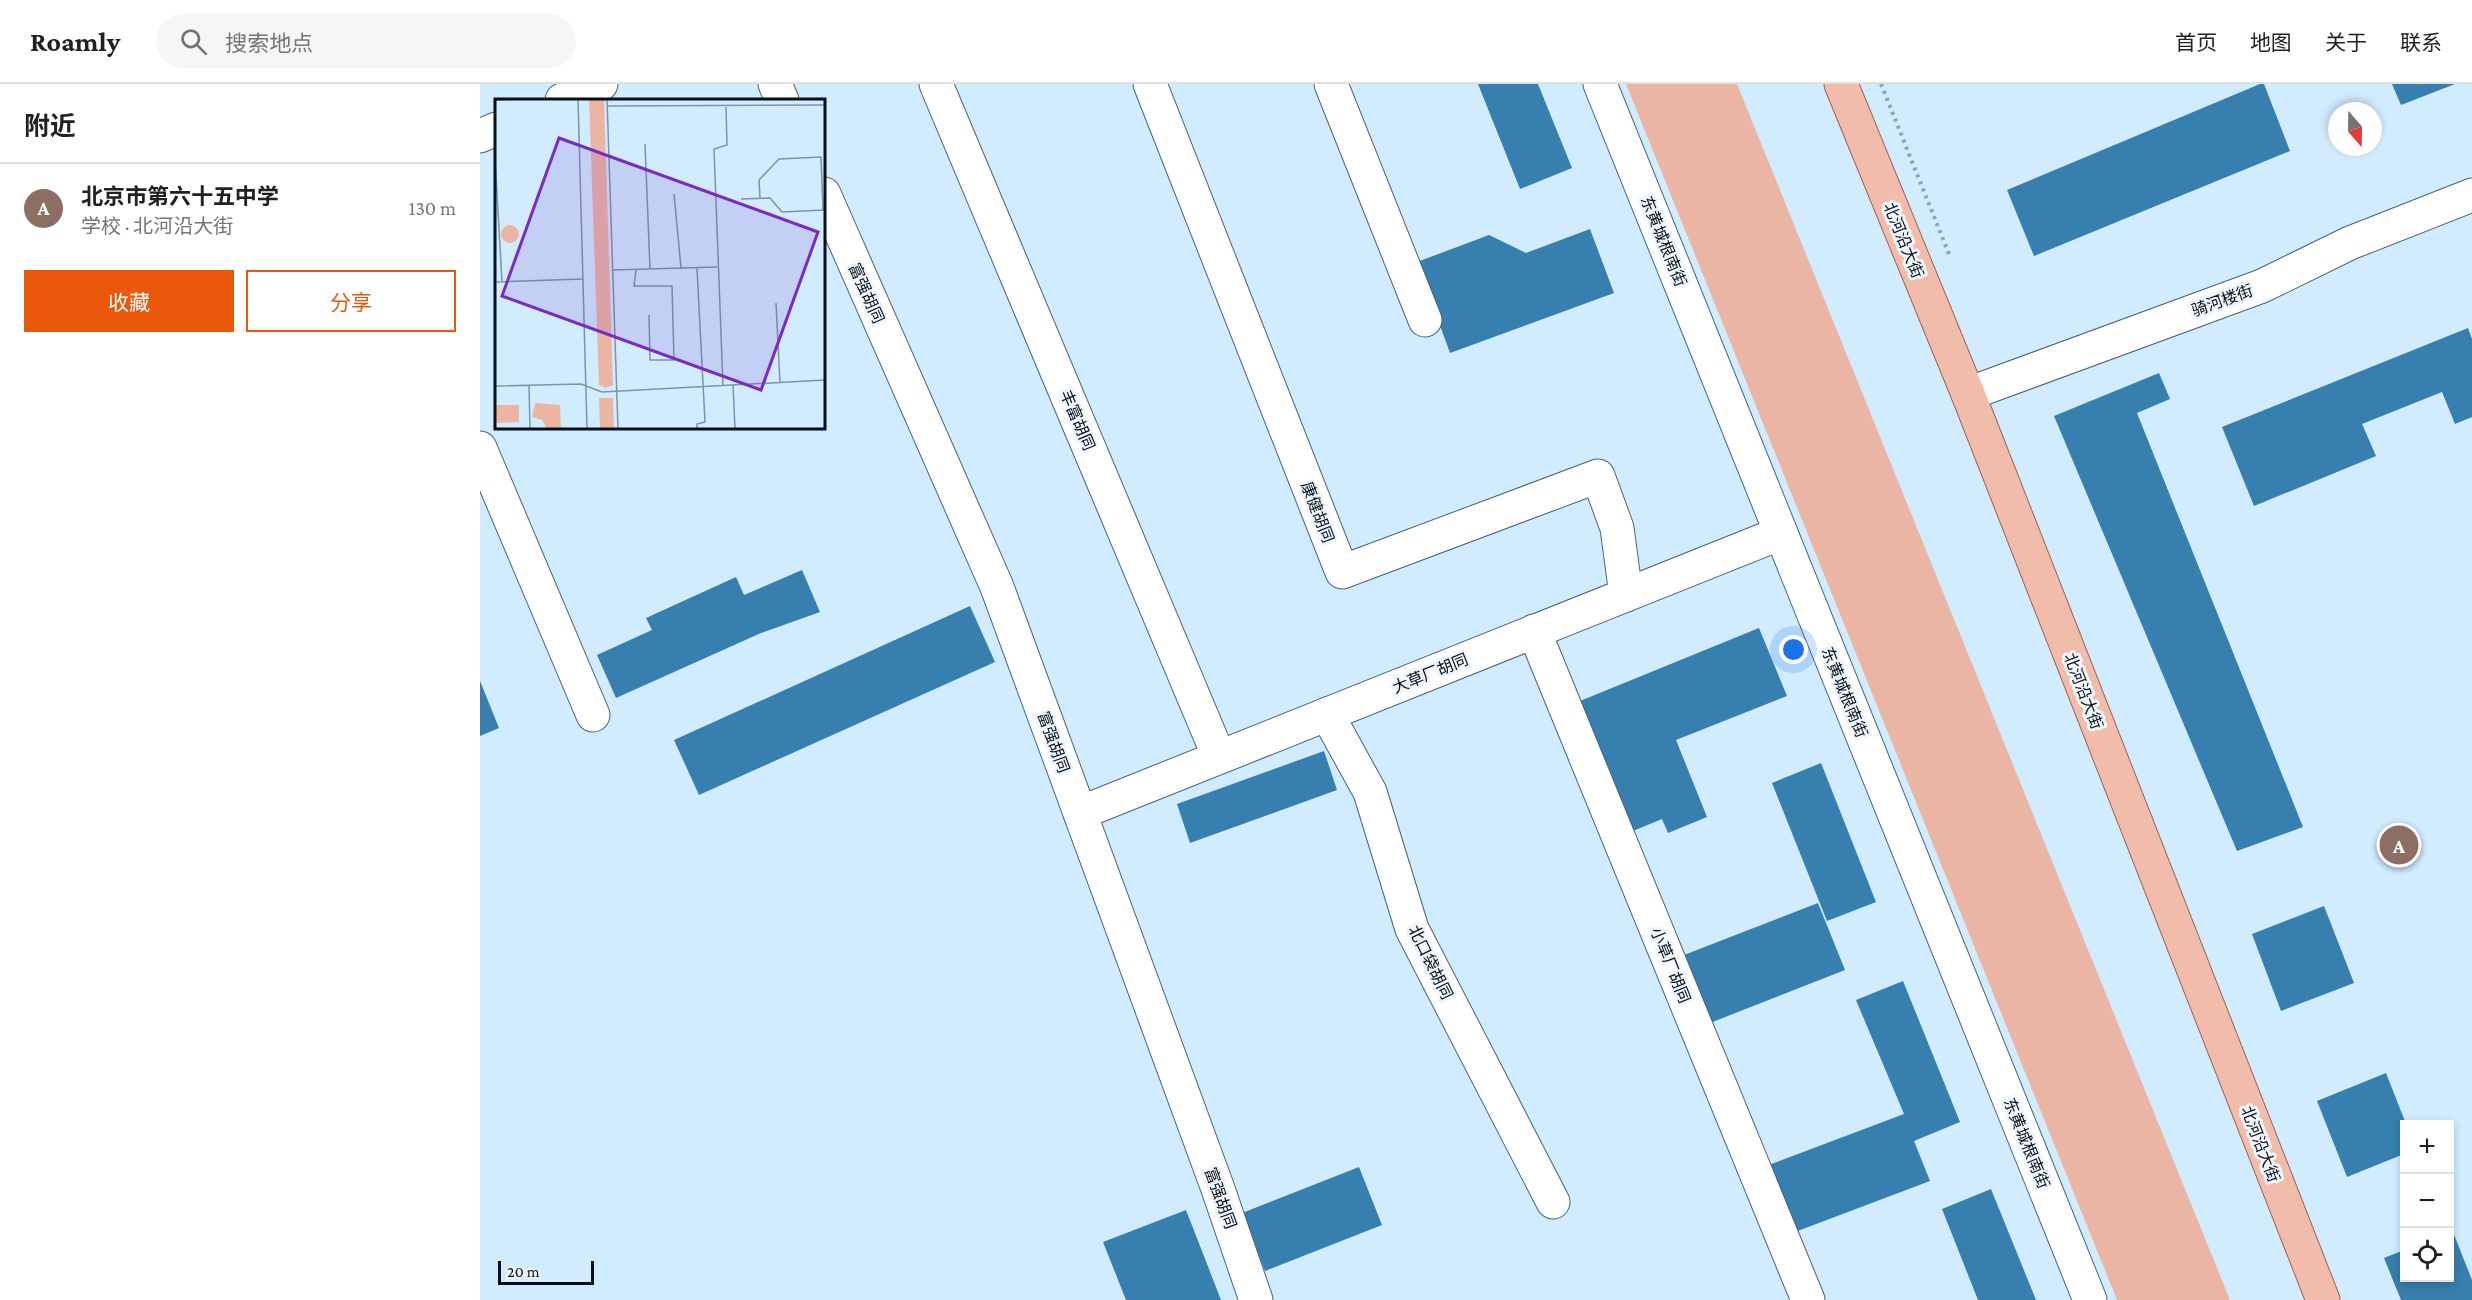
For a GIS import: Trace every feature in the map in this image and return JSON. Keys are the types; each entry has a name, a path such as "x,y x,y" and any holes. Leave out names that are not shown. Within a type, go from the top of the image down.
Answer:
{"main road":[{"name":"北河沿大街","path":"1841,84 1968,394 2323,1300"}],"street":[{"path":"564,99 601,84"},
{"path":"775,84 782,99"},
{"name":"丰富胡同","path":"936,84 1219,757"},
{"name":"康健胡同","path":"1150,84 1342,572 1598,476 1617,528 1626,595"},
{"path":"1331,84 1425,320"},
{"name":"东黄城根南街","path":"1600,84 2090,1300"},
{"path":"480,136 495,129"},
{"name":"骑河楼街","path":"1968,394 2262,286 2350,243 2472,195"},
{"name":"富强胡同","path":"825,196 997,587 1218,1189 1256,1300"},
{"path":"480,448 592,715"},
{"name":"大草厂胡同","path":"1080,813 1781,533"},
{"name":"小草厂胡同","path":"1534,631 1808,1300"},
{"name":"北口袋胡同","path":"1327,714 1370,792 1412,929 1553,1202"}],"shaded area":[{"path":"1626,84 1737,84 2230,1300 2117,1300"}],"building":[{"path":"1478,84 1538,84 1572,168 1520,189"},
{"path":"2264,84 2290,151 2034,256 2007,190"},
{"path":"2392,84 2455,84 2401,105"},
{"path":"1590,229 1614,293 1450,353 1417,262 1489,235 1526,253"},
{"path":"2468,328 2472,339 2472,417 2455,424 2442,392 2362,424 2376,456 2254,506 2222,427"},
{"path":"2159,373 2170,399 2137,413 2303,827 2237,851 2054,416"},
{"path":"802,570 820,612 761,633 616,698 597,655 652,630 646,618 736,577 744,595"},
{"path":"970,606 995,662 699,795 674,740"},
{"path":"1759,628 1787,696 1676,740 1707,817 1668,833 1662,819 1633,831 1580,701"},
{"path":"480,681 499,728 480,736"},
{"path":"1324,751 1337,790 1190,843 1177,804"},
{"path":"1821,763 1876,902 1827,921 1772,783"},
{"path":"1818,903 1845,970 1710,1023 1684,955"},
{"path":"2324,906 2354,983 2281,1011 2252,934"},
{"path":"1903,981 1960,1122 1914,1141 1930,1181 1795,1232 1769,1165 1904,1114 1856,1000"},
{"path":"2386,1073 2404,1120 2400,1120 2400,1156 2347,1177 2317,1101"},
{"path":"1359,1167 1382,1225 1265,1271 1242,1213"},
{"path":"1991,1189 2036,1300 1978,1300 1942,1209"},
{"path":"1186,1210 1221,1300 1126,1300 1103,1242"},
{"path":"2454,1235 2472,1280 2472,1300 2401,1300 2384,1258 2400,1252 2400,1282 2454,1282"}],"place":[{"name":"北京市第六十五中学","path":"2399,845"}]}
